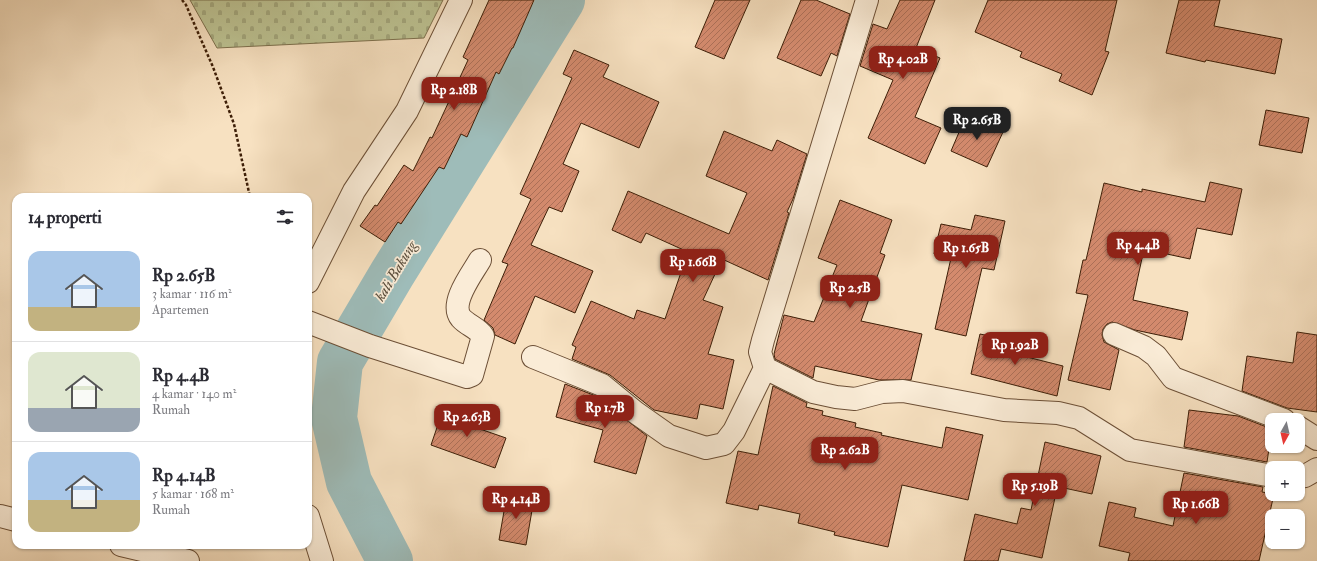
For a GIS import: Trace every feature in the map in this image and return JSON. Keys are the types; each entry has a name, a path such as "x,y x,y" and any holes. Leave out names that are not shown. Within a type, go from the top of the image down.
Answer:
{"street":[{"path":"312,274 354,191 407,111 462,0"},
{"path":"532,357 602,385 669,436 706,448 724,444 734,431 765,368 760,352 763,340 867,0"},
{"path":"312,323 362,343 467,377 472,375 483,336 462,319 457,308 458,300 480,260"},
{"path":"1114,334 1144,347 1156,356 1173,378 1266,413"},
{"path":"765,368 813,392 836,397 855,399 882,392 903,391 1004,410 1058,413 1079,418 1130,450 1265,475"},
{"path":"1305,431 1317,439"},
{"path":"1305,476 1317,469"},
{"path":"0,516 12,519"},
{"path":"312,529 322,561"},
{"path":"138,549 188,561"}],"path":[{"path":"182,0 186,5 213,67 234,124 249,193"}],"green space":[{"path":"190,0 443,0 424,38 217,48"}],"building":[{"path":"489,0 534,0 513,48 499,74 496,72 467,137 461,134 444,169 439,167 401,224 398,222 385,242 360,226 375,205 377,206 404,165 413,171 430,137 432,138 468,60 463,57"},
{"path":"715,0 750,0 724,59 695,47"},
{"path":"801,0 816,0 850,14 837,56 831,53 821,76 777,58"},
{"path":"900,0 935,0 916,48 940,58 915,117 941,128 925,164 868,138 893,80 860,66 873,24 887,29"},
{"path":"988,0 1117,0 1105,51 1109,52 1092,95 1059,81 1062,74 1020,57 1022,52 975,32"},
{"path":"1179,0 1220,0 1214,26 1282,39 1275,74 1206,60 1205,62 1166,53"},
{"path":"574,50 609,65 603,77 659,102 639,148 581,123 563,164 579,171 562,212 549,207 531,245 593,271 575,313 535,296 515,344 495,335 493,328 484,320 508,264 502,262 531,199 520,194 572,78 563,74"},
{"path":"1266,110 1309,118 1302,153 1259,145"},
{"path":"966,116 1003,132 987,167 951,151"},
{"path":"724,131 772,151 777,140 807,154 793,199 787,212 789,213 768,280 722,259 703,300 723,307 708,354 734,360 723,409 700,404 697,419 654,410 610,375 572,359 576,347 572,345 591,301 634,319 637,310 665,319 688,252 646,233 641,243 612,230 628,191 729,234 747,193 706,176"},
{"path":"1210,182 1242,189 1232,235 1197,228 1190,259 1144,249 1133,300 1188,312 1182,340 1135,330 1112,322 1107,324 1103,329 1102,335 1104,342 1119,350 1110,390 1068,380 1088,295 1076,293 1083,260 1086,260 1104,183 1142,192 1142,189 1205,202"},
{"path":"840,200 892,220 880,253 885,255 861,321 922,334 911,380 879,380 815,366 813,378 775,359 774,354 784,315 814,322 837,265 818,258"},
{"path":"975,215 1005,221 994,270 982,268 966,336 935,329 951,258 934,254 941,224 971,230"},
{"path":"1297,332 1317,335 1317,412 1287,408 1242,391 1247,356 1293,363"},
{"path":"980,334 1026,344 1023,356 1063,366 1057,396 971,374"},
{"path":"565,384 596,396 647,436 636,474 594,462 603,430 556,417"},
{"path":"773,386 807,403 806,407 823,411 822,415 856,423 855,427 882,433 881,435 942,448 946,427 983,435 968,500 902,485 888,547 834,535 835,532 798,523 800,514 759,505 758,510 726,503 738,451 758,455"},
{"path":"444,407 483,420 480,429 506,438 495,468 431,445"},
{"path":"1189,410 1238,416 1265,426 1265,453 1268,453 1267,461 1265,462 1184,447"},
{"path":"1045,442 1101,456 1092,494 1064,488 1062,495 1056,493 1042,558 1001,549 998,561 964,561 975,514 1017,524 1021,508 1031,510"},
{"path":"1184,473 1263,487 1262,492 1265,492 1265,501 1272,501 1271,509 1265,509 1265,534 1259,561 1128,561 1130,553 1099,546 1109,502 1136,508 1134,517 1173,526"},
{"path":"507,494 534,499 526,545 499,540"}],"waterway":[{"name":"kali Bakung","path":"390,561 349,482 334,418 340,362 392,274 562,0"}]}
